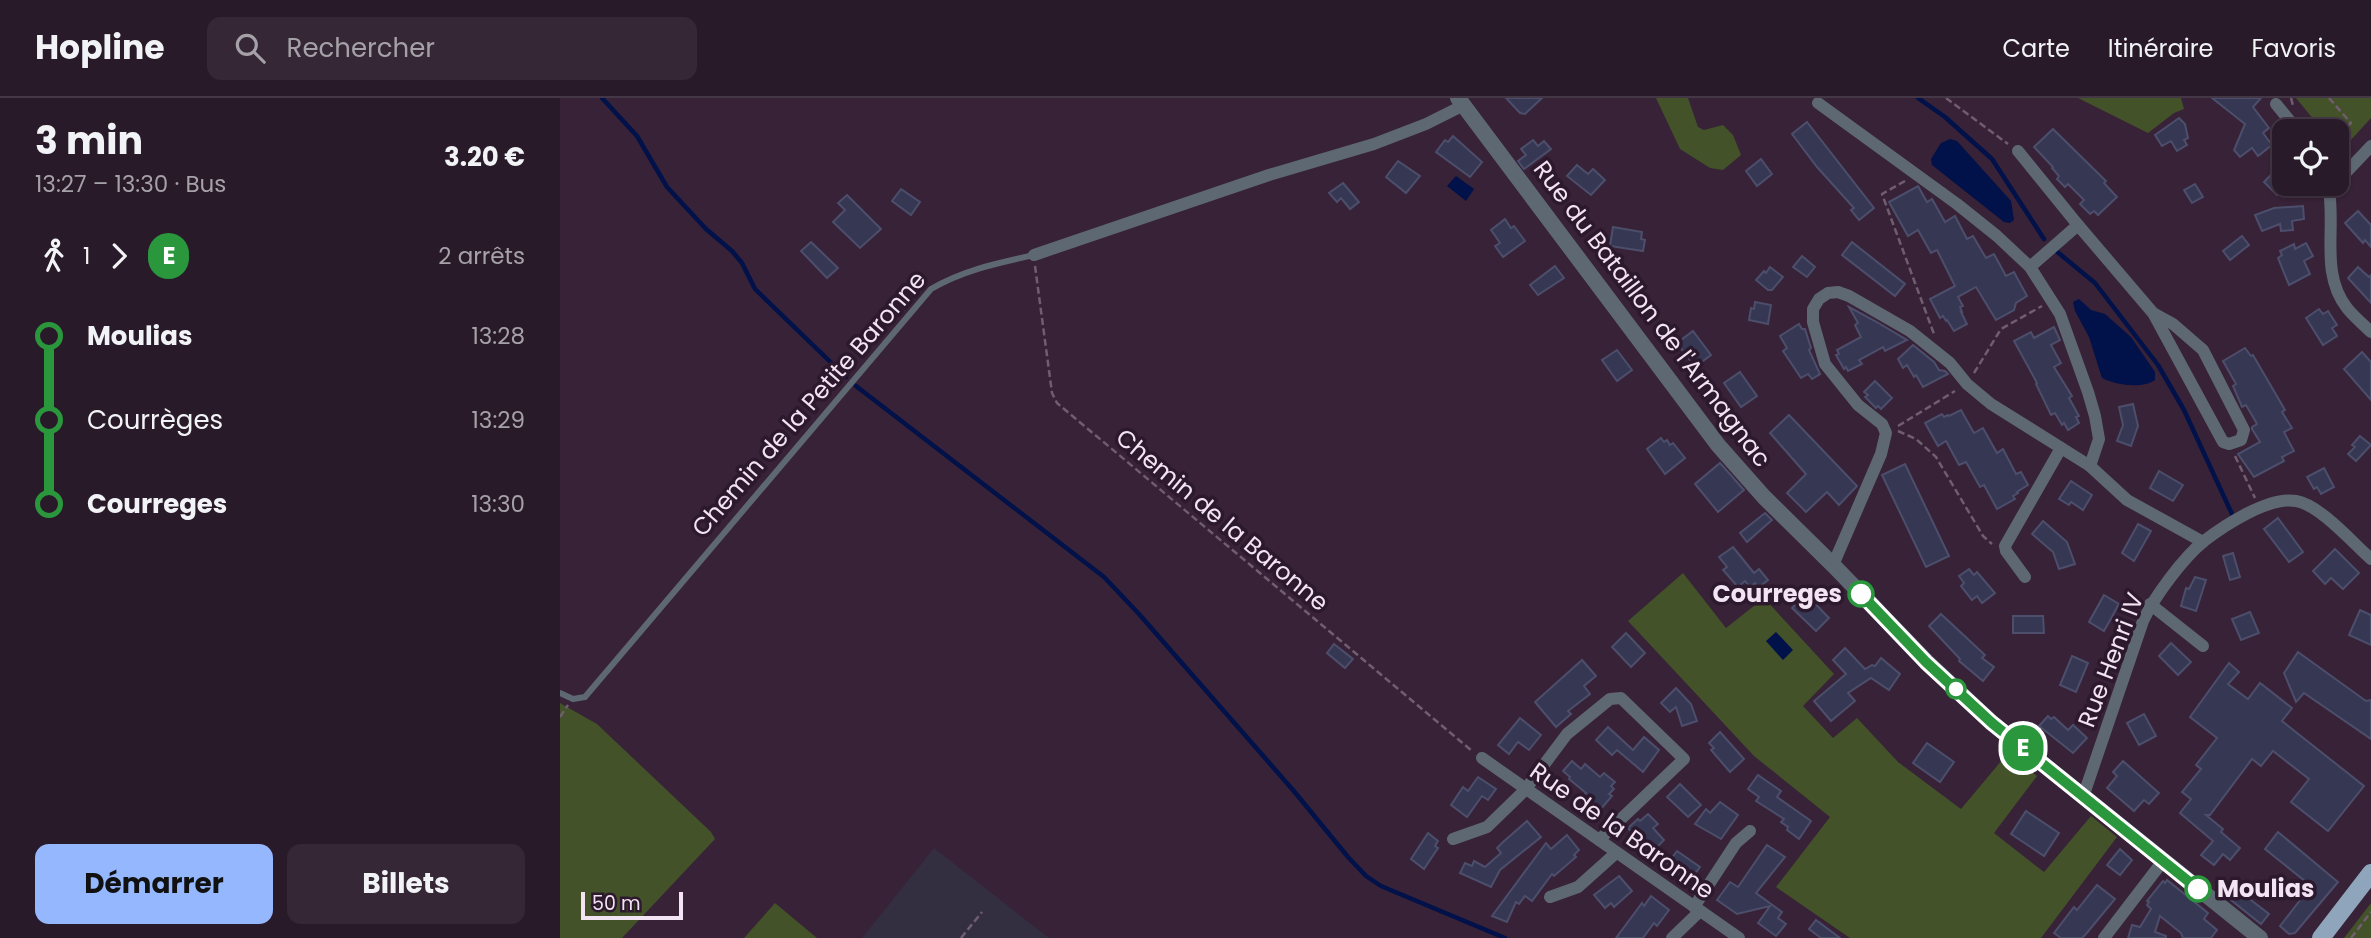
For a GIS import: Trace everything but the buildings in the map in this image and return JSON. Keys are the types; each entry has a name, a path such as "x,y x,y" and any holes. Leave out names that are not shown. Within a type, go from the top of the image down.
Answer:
{"main road":[{"path":"2321,938 2371,873"}],"street":[{"name":"Chemin de la Petite Baronne","path":"1034,255 1269,175 1374,144 1426,124 1464,100"},
{"name":"Rue du Bataillon de l'Armagnac","path":"1464,100 1718,445 1764,497 1926,662 1992,723 2260,938"},
{"path":"1818,103 1997,236 2030,267 2060,314 2095,416 2099,439 2090,466"},
{"path":"2276,104 2288,119"},
{"path":"2349,167 2371,146"},
{"path":"2018,151 2153,313 2223,442 2235,443 2241,440 2244,430 2203,350 2173,324 2153,313"},
{"path":"2332,196 2331,264 2334,282 2347,309 2371,332"},
{"path":"2030,267 2078,225"},
{"path":"1833,565 1881,454 1886,433 1882,424 1858,405 1825,364 1813,322 1813,309 1819,299 1828,293 1838,292 1910,331 1950,363 1967,384 1991,404 2090,466 2127,500 2203,542"},
{"path":"2025,577 2005,546 2061,448"},
{"name":"Rue Henri IV","path":"2083,797 2150,604 2203,542 2260,507 2277,501 2295,501 2314,508 2371,559"},
{"path":"2150,604 2203,646"},
{"path":"1453,839 1487,827 1525,790 1567,734 1610,699 1621,698 1684,759 1599,840"},
{"name":"Rue de la Baronne","path":"1482,758 1739,938"},
{"path":"1672,938 1697,909 1736,843 1750,831"},
{"path":"1550,897 1578,887 1616,853"},
{"path":"2104,938 2163,861"}],"lane":[{"name":"Chemin de la Petite Baronne","path":"560,693 573,699 585,697 931,289 968,271 1034,255"}],"path":[{"path":"1946,98 2018,151"},
{"path":"2329,98 2347,119"},
{"path":"1916,174 1882,194 1934,330 1935,339 1931,346"},
{"name":"Chemin de la Baronne","path":"1034,255 1052,393 1057,403 1482,758"},
{"path":"2005,546 1994,546 1983,536 1936,457 1916,439 1893,428 1967,384 2001,329 2053,300"},
{"path":"2235,443 2234,454 2260,507"},
{"path":"961,938 982,912"},
{"path":"2351,938 2371,912"}],"shaded area":[{"path":"1950,139 1957,141 2011,201 2014,220 2010,223 2004,222 1932,165 1931,159 1941,143"},
{"path":"1456,176 1474,189 1466,201 1447,186"},
{"path":"2079,299 2091,310 2105,314 2131,337 2155,372 2155,380 2129,385 2102,378 2089,337 2075,311 2073,302"},
{"path":"1776,632 1793,650 1783,660 1766,641"},
{"path":"934,848 1049,938 862,938"}],"green space":[{"path":"1656,98 1688,98 1698,127 1704,130 1723,125 1733,135 1741,155 1723,170 1710,168 1680,149"},
{"path":"2078,98 2181,98 2184,109 2174,113 2148,133"},
{"path":"2296,98 2371,98 2371,118 2349,142 2349,119 2313,119"},
{"path":"1683,573 1726,628 1764,598 1834,674 1803,706 1833,738 1857,718 1898,762 1961,809 2007,754 2037,776 1994,833 2044,872 2091,816 2117,837 2041,938 1850,938 1776,887 1830,817 1754,756 1628,621"},
{"path":"560,703 597,724 711,832 715,839 622,938 560,938"},
{"path":"775,903 817,938 744,938"},
{"path":"2371,903 2371,938 2344,938"}],"waterway":[{"path":"602,98 637,136 667,187 742,263 755,289 846,377"},
{"path":"1918,98 1945,117 1992,159 2044,239"},
{"path":"2055,250 2095,283 2158,365 2184,410 2232,514"},
{"path":"856,386 1104,577 1366,876 1381,886 1505,938"}],"bus line":[{"name":"E","path":"1861,594 1926,662 1992,723 2198,889"}],"place":[{"name":"Courreges","path":"1861,594"},
{"name":"Moulias","path":"2198,889"}]}
